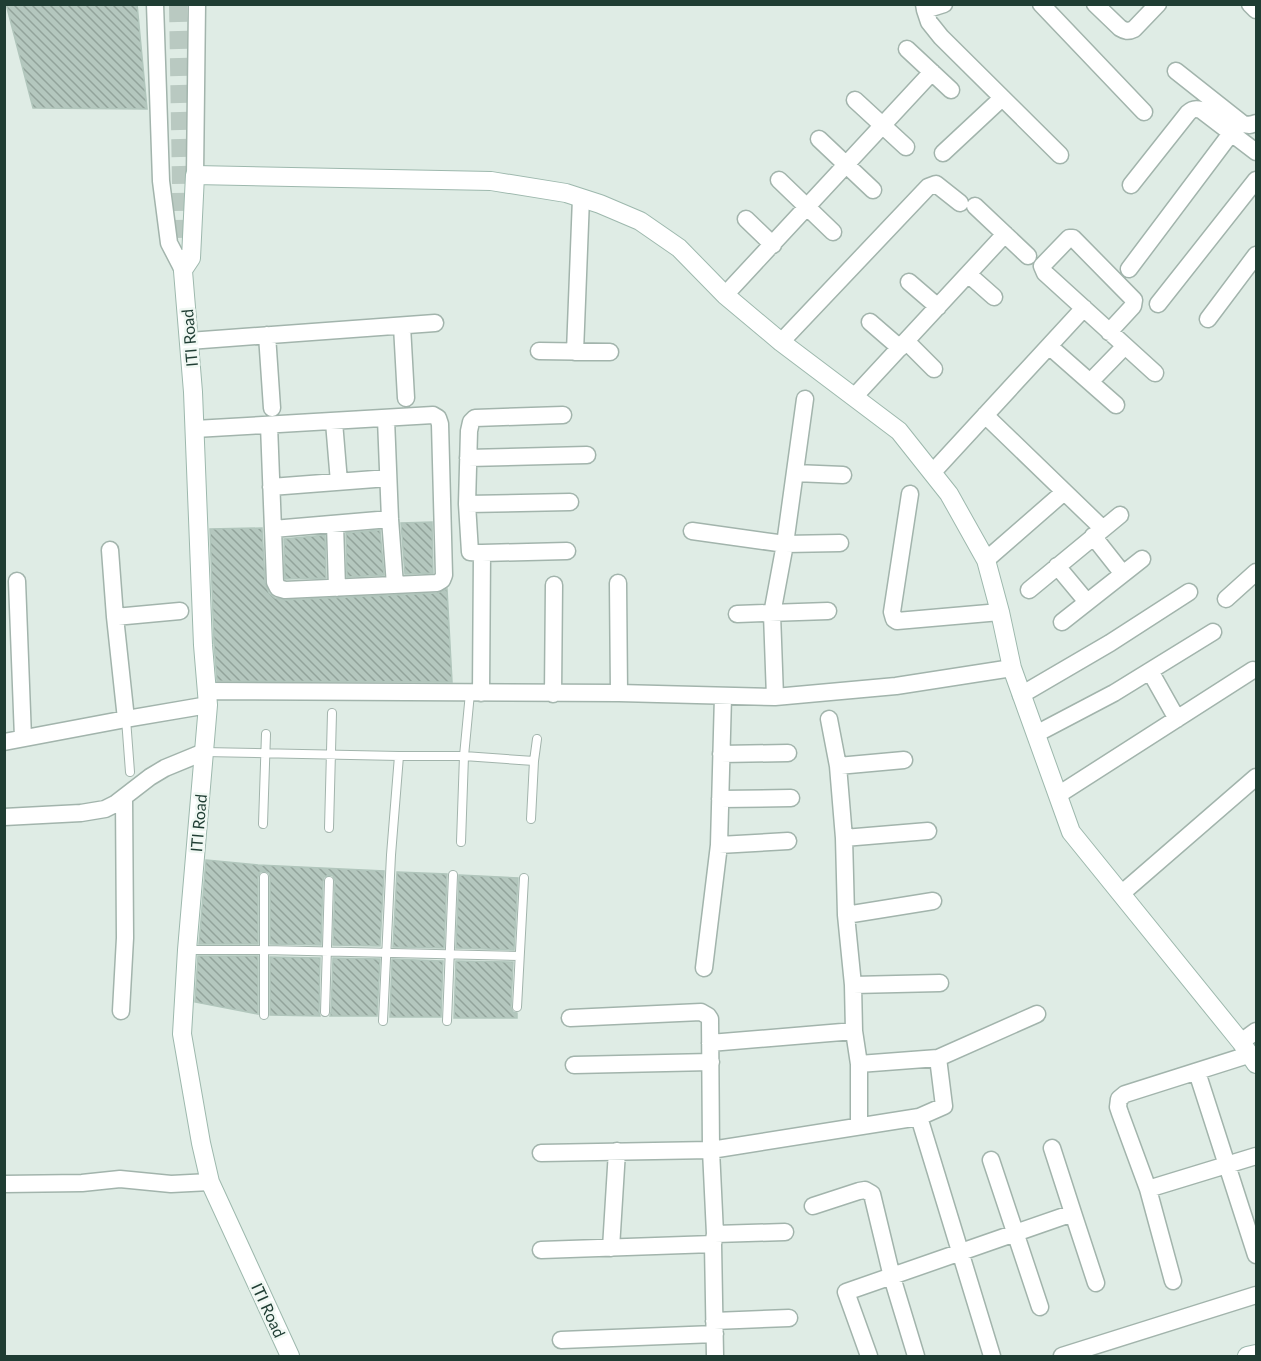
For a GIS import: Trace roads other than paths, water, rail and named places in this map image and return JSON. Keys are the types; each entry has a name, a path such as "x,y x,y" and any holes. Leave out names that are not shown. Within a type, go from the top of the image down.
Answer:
{"street":[{"path":"155,4 161,181 169,243 183,270 191,258 195,175 197,4"},
{"path":"944,4 925,7 929,22 941,37 1060,155"},
{"path":"1041,4 1144,112"},
{"path":"1095,4 1119,28 1129,31 1134,29 1158,4"},
{"path":"1250,4 1257,10"},
{"path":"907,49 951,90"},
{"path":"1176,71 1243,124 1257,123"},
{"path":"725,295 932,72"},
{"path":"943,153 1002,98"},
{"path":"855,100 906,147"},
{"path":"1131,185 1188,113 1196,108 1257,152"},
{"path":"1129,269 1232,132"},
{"path":"819,139 873,190"},
{"path":"195,175 491,181 566,193 600,204 640,221 679,248 725,295 781,342 899,431 949,494 986,560 1012,668 1071,831 1249,1054"},
{"path":"779,180 833,232"},
{"path":"1158,304 1257,180"},
{"path":"781,342 928,187 936,184 967,204 1005,234 1028,256"},
{"path":"575,352 581,198"},
{"path":"746,219 773,244"},
{"path":"854,397 1005,234"},
{"path":"1109,332 1133,306 1134,300 1073,238 1070,238 1042,266 1043,270 1109,332 1155,373"},
{"name":"ITI Road","path":"182,244 195,429 203,633 208,698 182,1034 210,1182 290,1356"},
{"path":"1208,319 1257,255"},
{"path":"968,274 994,297"},
{"path":"909,282 938,306"},
{"path":"932,473 1084,308"},
{"path":"870,322 934,369"},
{"path":"189,341 435,323"},
{"path":"402,326 406,398"},
{"path":"195,429 270,417 334,422 433,415 438,418 444,575 442,580 437,583 337,588 285,590 278,588 275,582 271,487 270,417 267,336"},
{"path":"1049,345 1116,405"},
{"path":"1090,382 1125,346"},
{"path":"539,351 610,352"},
{"path":"775,697 772,614 785,544 805,399"},
{"path":"985,415 1064,492 1098,532 1123,574"},
{"path":"563,416 475,418 471,422 467,504 470,552 482,554 567,551"},
{"path":"386,419 395,585"},
{"path":"334,422 339,482"},
{"path":"468,458 587,454"},
{"path":"795,473 843,475"},
{"path":"271,487 388,478"},
{"path":"986,560 1064,492"},
{"path":"910,494 892,612 894,619 897,621 1000,612"},
{"path":"467,504 570,502"},
{"path":"1029,590 1120,515"},
{"path":"273,529 390,519"},
{"path":"335,524 337,588"},
{"path":"692,531 785,544 840,543"},
{"path":"110,550 126,718"},
{"path":"476,693 482,554"},
{"path":"1062,622 1142,559"},
{"path":"1057,566 1087,602"},
{"path":"1226,599 1257,572"},
{"path":"17,581 22,738"},
{"path":"618,583 619,693"},
{"path":"553,694 554,585"},
{"path":"1022,694 1110,643 1189,592"},
{"path":"115,617 180,610"},
{"path":"737,614 828,611"},
{"path":"1036,734 1114,693 1213,632"},
{"path":"4,742 126,718 208,698 476,693 619,693 775,697 896,686 1012,668"},
{"path":"1058,795 1253,670"},
{"path":"1150,671 1176,719"},
{"path":"704,968 719,844 723,696"},
{"path":"830,719 838,766 844,838 846,915 853,985 854,1031 859,1064 859,1126"},
{"path":"4,817 95,811 115,804 165,768 204,752"},
{"path":"721,754 788,753"},
{"path":"838,766 904,760"},
{"path":"1121,894 1257,777"},
{"path":"121,1011 125,938 124,797"},
{"path":"720,799 792,798"},
{"path":"844,838 928,831"},
{"path":"719,844 788,841"},
{"path":"846,915 933,901"},
{"path":"853,985 940,983"},
{"path":"570,1018 701,1012 706,1013 710,1019 715,1356"},
{"path":"859,1064 938,1058 1038,1014"},
{"path":"710,1043 854,1031"},
{"path":"1249,1054 1257,1031"},
{"path":"1173,1281 1148,1189 1119,1113 1119,1099 1125,1094 1249,1054"},
{"path":"541,1153 711,1150 919,1117 944,1106 938,1058"},
{"path":"574,1065 711,1062"},
{"path":"1197,1072 1257,1255"},
{"path":"919,1117 992,1356"},
{"path":"1052,1148 1096,1283"},
{"path":"611,1248 617,1151"},
{"path":"1148,1189 1257,1156"},
{"path":"991,1160 1040,1306"},
{"path":"4,1184 82,1183 120,1179 171,1184 210,1182"},
{"path":"813,1206 859,1191 869,1191 872,1194 892,1277 916,1356"},
{"path":"869,1356 846,1292 1073,1212"},
{"path":"541,1250 611,1248 785,1232"},
{"path":"1062,1356 1257,1295"},
{"path":"561,1340 789,1318"},
{"path":"1247,1356 1257,1354"}],"lane":[{"path":"461,842 464,756 476,693"},
{"path":"329,828 332,713"},
{"path":"126,718 129,772"},
{"path":"263,824 266,734"},
{"path":"531,819 537,739"},
{"path":"204,752 464,756 534,761"},
{"path":"383,1021 391,855 399,756"},
{"path":"447,1021 453,875"},
{"path":"264,877 264,1015"},
{"path":"517,1007 524,878"},
{"path":"326,1012 329,881"},
{"path":"187,950 519,956"}],"tunnel":[{"path":"178,4 182,244"}]}
